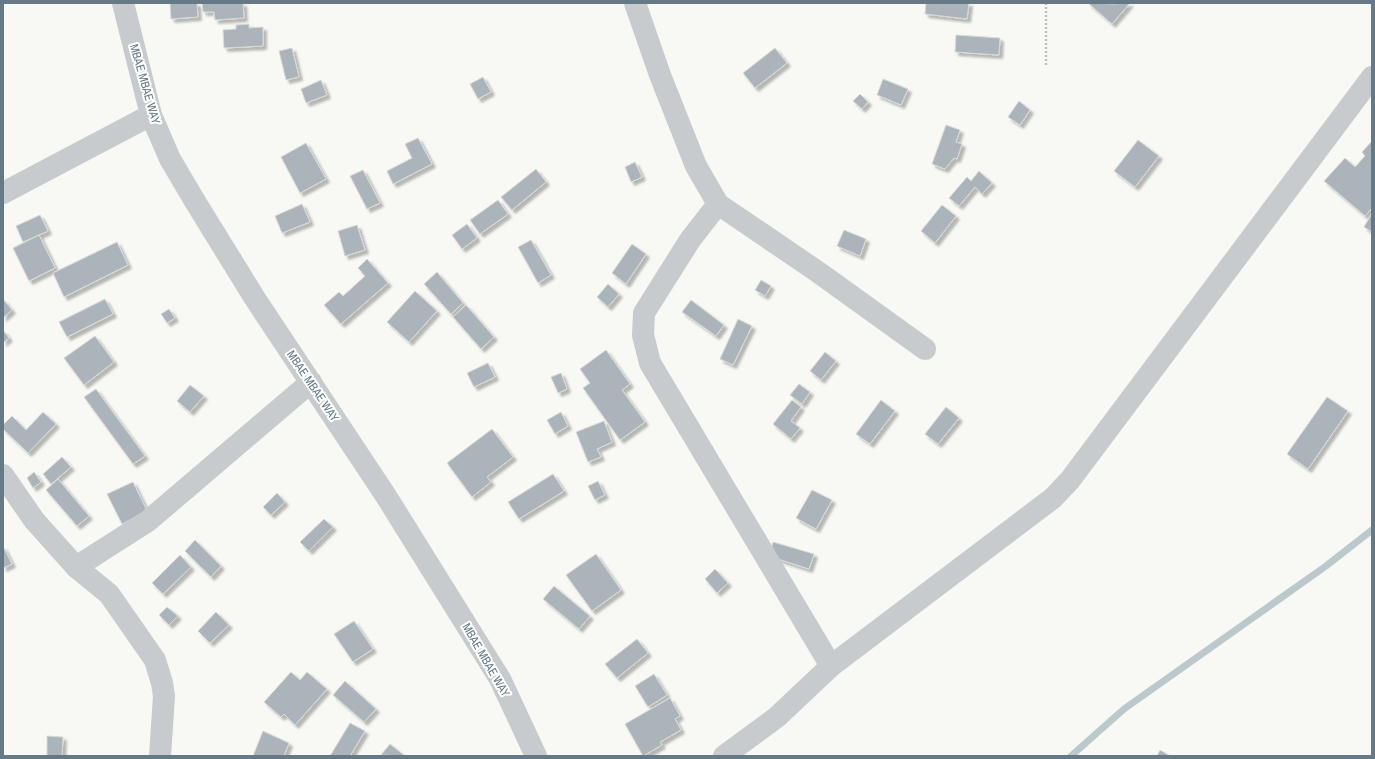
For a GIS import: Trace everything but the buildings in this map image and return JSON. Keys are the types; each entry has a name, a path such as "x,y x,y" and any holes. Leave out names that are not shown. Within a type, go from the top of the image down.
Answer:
{"street":[{"name":"MBAE MBAE WAY","path":"123,3 151,115 170,159 254,297 386,496 500,679 536,756"},
{"path":"635,3 660,75 696,166 718,204 818,272 925,350"},
{"path":"724,756 777,717 831,666 1053,498 1070,480 1372,77"},
{"path":"3,193 151,115"},
{"path":"718,204 690,240 644,313 642,334 650,363 831,666"},
{"path":"76,567 148,521 310,382"},
{"path":"3,475 34,520 76,567 109,594 155,660 162,683 164,696 160,756"}],"path":[{"path":"1046,3 1046,67"}],"waterway":[{"path":"1071,756 1124,709 1326,566 1372,530"}]}
